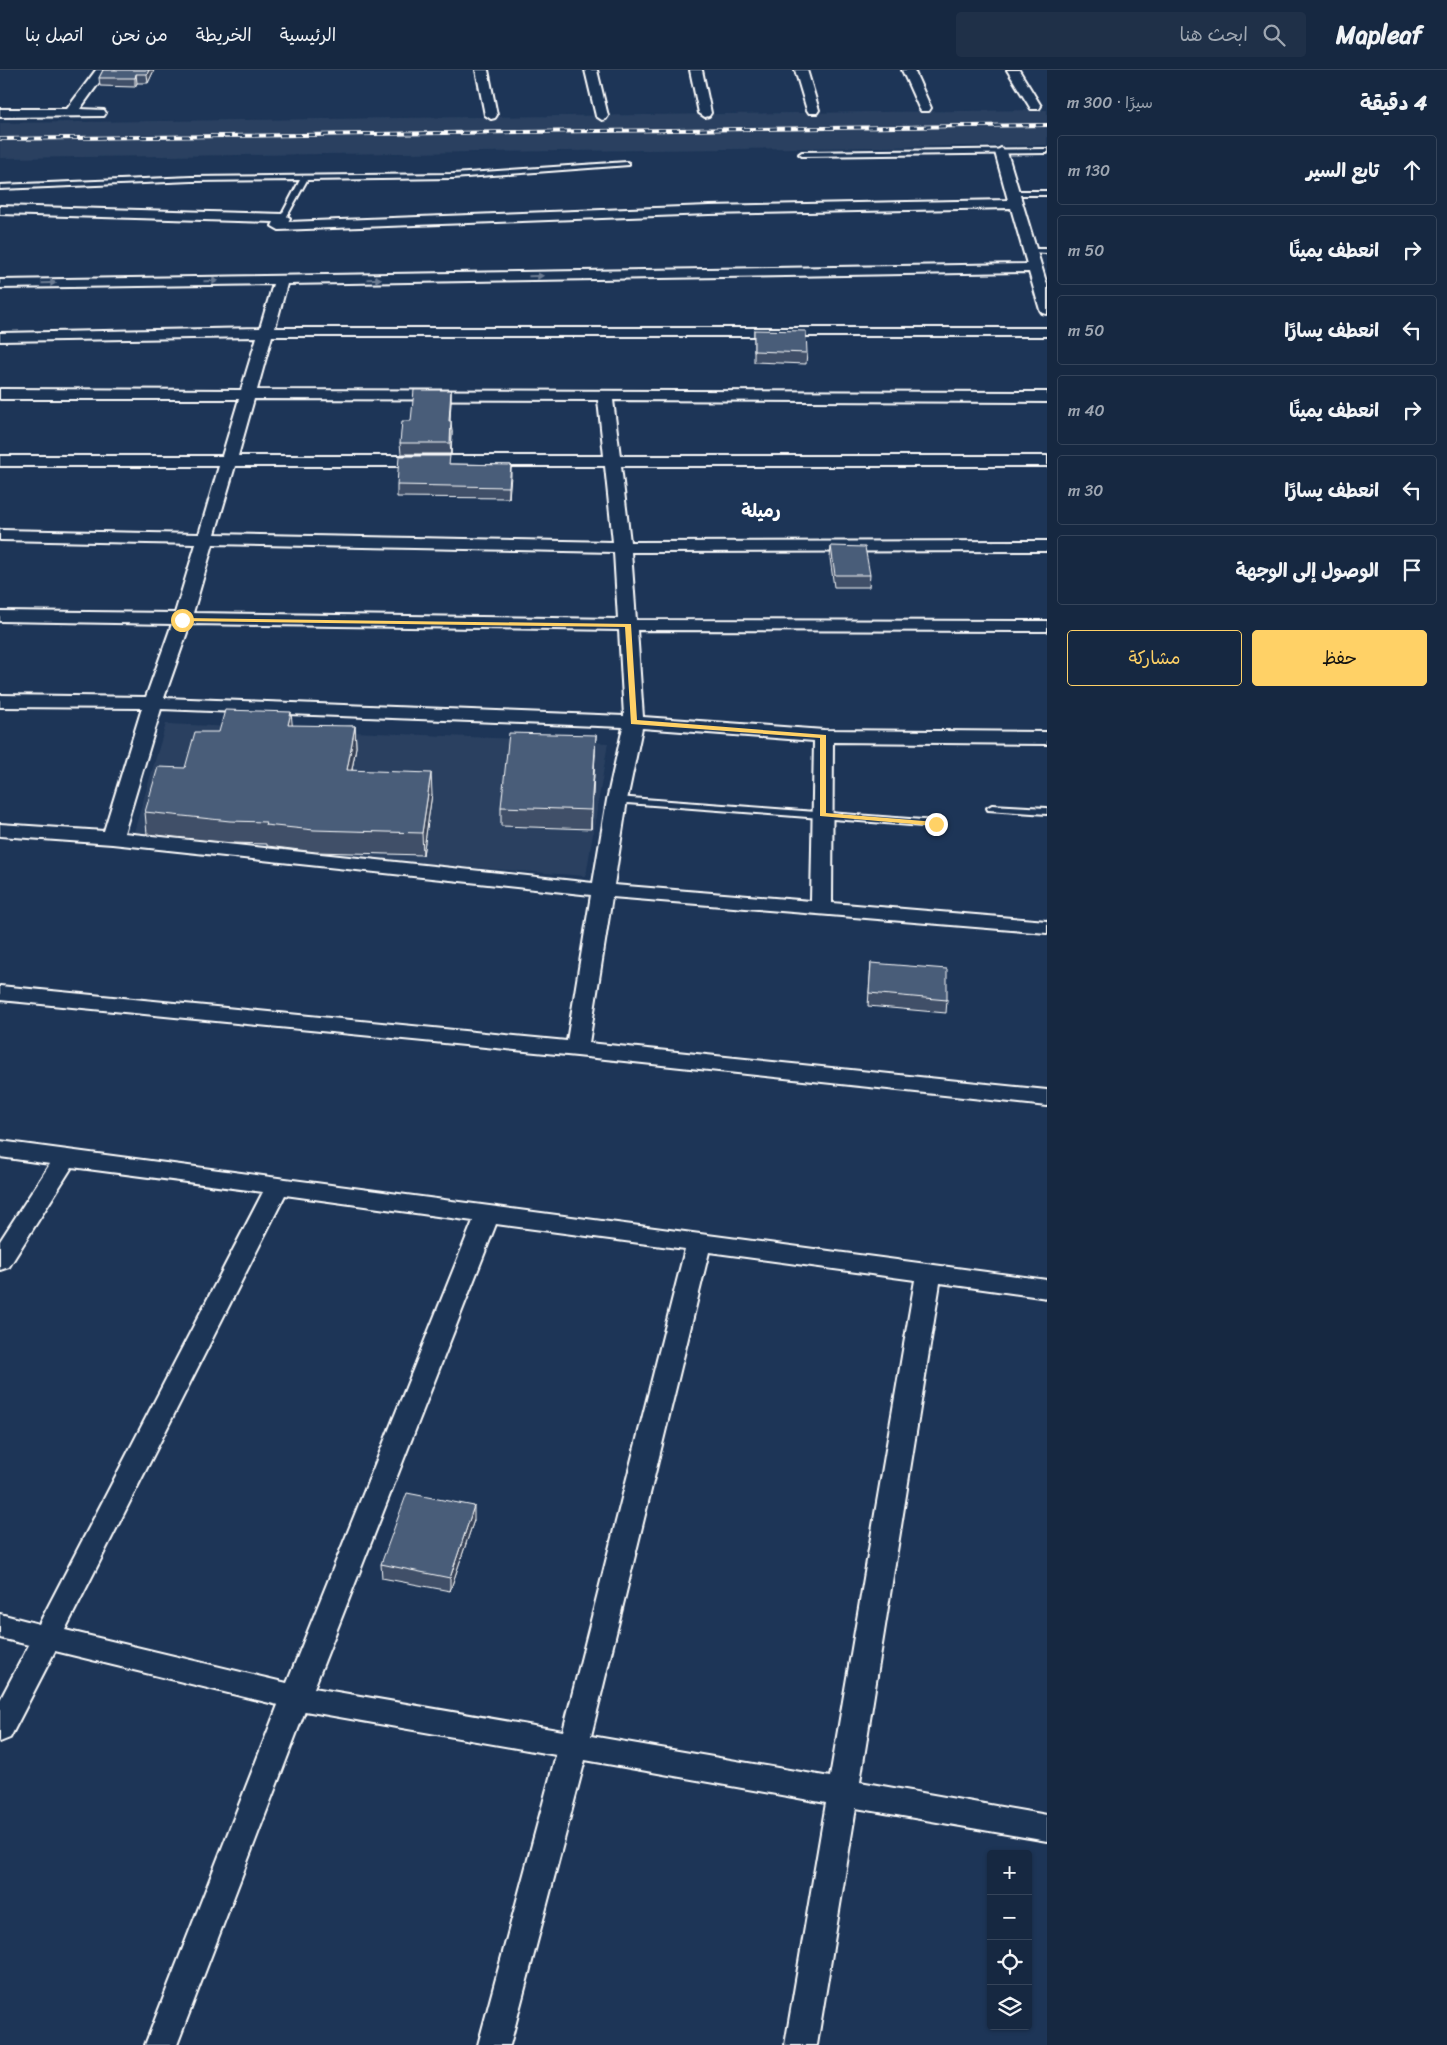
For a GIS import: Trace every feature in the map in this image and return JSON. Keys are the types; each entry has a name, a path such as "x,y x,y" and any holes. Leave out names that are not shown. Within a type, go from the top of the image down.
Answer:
{"street":[{"path":"71,113 102,70"},
{"path":"482,70 491,115"},
{"path":"591,70 602,116"},
{"path":"696,70 705,113"},
{"path":"801,70 813,110"},
{"path":"908,70 925,108"},
{"path":"1013,70 1035,106"},
{"path":"0,113 100,113"},
{"path":"1001,152 1016,198 1047,310"},
{"path":"0,210 283,218 279,226 1016,198"},
{"path":"0,272 1032,258"},
{"path":"0,284 282,280 1032,258"},
{"path":"112,838 153,703 182,620 282,280"},
{"path":"0,337 266,332 1047,332"},
{"path":"0,394 1047,397"},
{"path":"577,1048 617,800 634,722 622,547 614,461 604,395"},
{"path":"0,461 1047,461"},
{"path":"0,535 622,547 1047,546"},
{"path":"0,616 628,625 1047,626"},
{"path":"0,701 153,703 634,722 824,736 1047,738"},
{"path":"821,908 824,736"},
{"path":"0,830 112,838 604,890 1047,927"},
{"path":"0,994 577,1048 1047,1098"},
{"path":"0,1149 1047,1289"},
{"path":"0,1261 66,1158"},
{"path":"0,1729 278,1186"},
{"path":"161,2045 296,1697 488,1214"},
{"path":"494,2045 574,1746 699,1243"},
{"path":"801,2045 929,1273"},
{"path":"0,1626 296,1697 1047,1828"}],"lane":[{"path":"802,154 1047,151"},
{"path":"0,188 192,179 453,176 627,164"},
{"path":"283,218 304,179"},
{"path":"1016,198 1047,193"},
{"path":"1032,258 1047,251"},
{"path":"617,800 936,824"},
{"path":"992,808 1047,811"}],"shaded area":[{"path":"1047,110 1047,145 0,158 0,123"},
{"path":"166,724 608,743 586,876 131,842"}],"building":[{"path":"103,70 149,70 147,74 136,74 135,78 99,78"},
{"path":"754,330 806,331 807,353 754,351"},
{"path":"414,390 451,390 450,443 400,443 402,421 411,421"},
{"path":"399,456 450,456 449,464 511,465 509,487 397,485"},
{"path":"831,546 865,547 870,575 835,575"},
{"path":"225,710 291,712 288,725 355,726 347,770 431,773 422,833 314,830 265,825 266,822 230,821 145,812 158,767 185,768 195,732 219,732"},
{"path":"509,733 596,735 591,810 501,807"},
{"path":"871,963 947,969 947,1000 869,993"},
{"path":"407,1493 474,1506 450,1578 381,1564"}],"railway":[{"path":"0,139 1047,125"}],"district":[{"name":"رميلة","path":"761,511"}],"route":[{"path":"182,620 628,625 634,722 824,736 822,815 936,824"}]}
